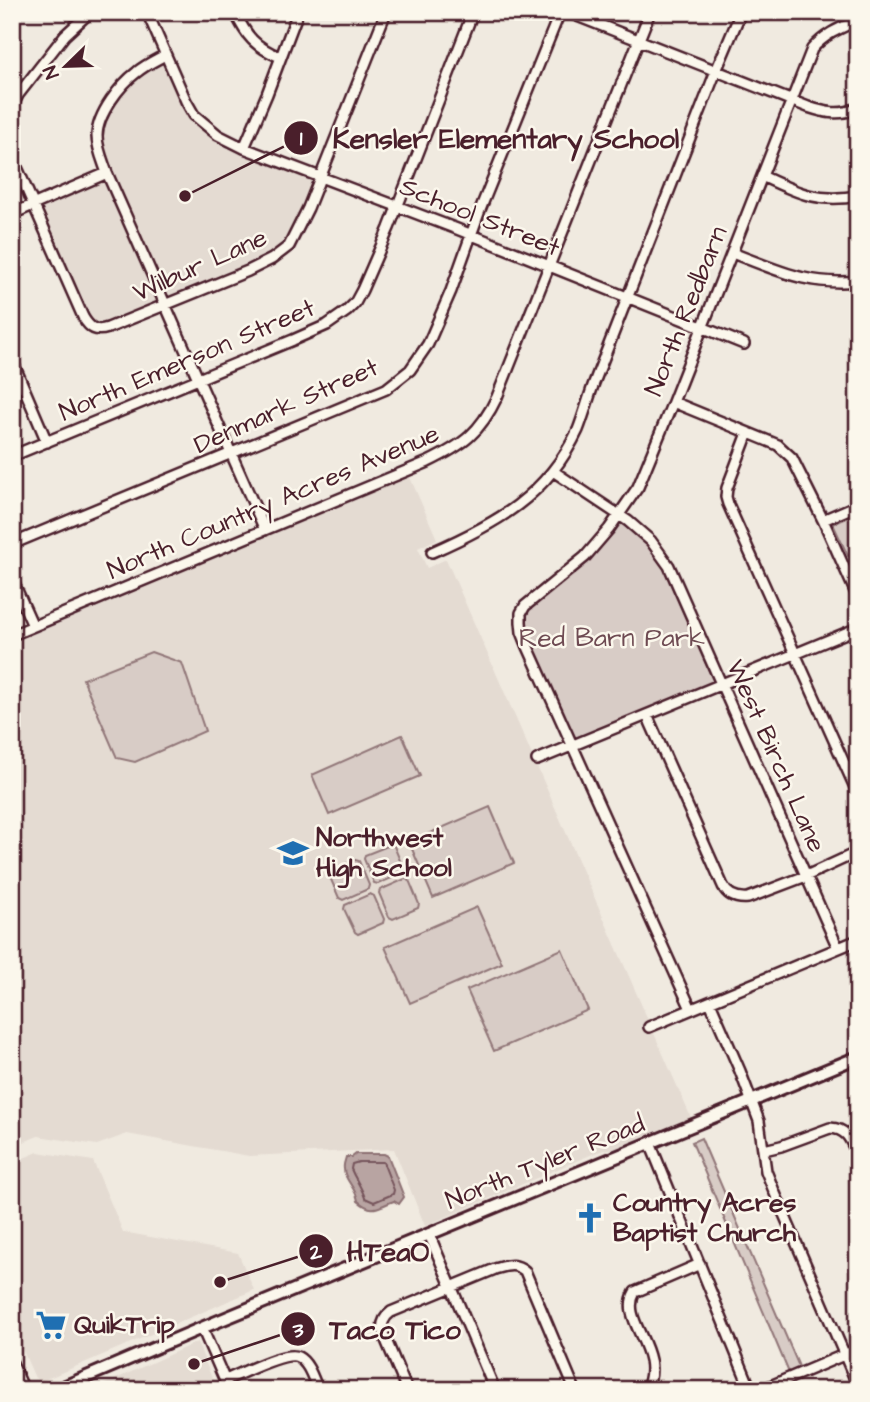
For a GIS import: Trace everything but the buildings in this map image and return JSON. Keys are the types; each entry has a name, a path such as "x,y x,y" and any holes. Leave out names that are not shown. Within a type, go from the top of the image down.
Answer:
{"main road":[{"name":"North Tyler Road","path":"56,1390 858,1057"}],"street":[{"path":"12,107 65,35 90,12"},
{"name":"School Street","path":"147,12 194,115 218,135 244,148 744,344"},
{"path":"235,12 248,36 267,52 280,57"},
{"path":"244,148 298,12"},
{"name":"Wilbur Lane","path":"34,204 87,325 100,331 248,271 280,255 295,236 386,12"},
{"name":"North Emerson Street","path":"12,456 327,325 347,311 362,290 473,12"},
{"name":"Denmark Street","path":"12,544 386,389 410,370 428,344 451,291 559,12"},
{"path":"567,12 829,113 858,108"},
{"name":"North Country Acres Avenue","path":"12,635 428,462 460,445 472,435 489,415 498,397 650,12"},
{"path":"432,552 470,536 511,512 542,485 564,457 579,428 627,298 741,12"},
{"name":"North Redbarn","path":"573,746 522,632 521,613 526,604 598,544 638,487 811,49 832,32 858,20"},
{"path":"165,55 137,71 118,90 102,115 97,136 100,153 265,530"},
{"path":"12,156 34,204"},
{"path":"12,214 107,173"},
{"path":"762,176 800,193 823,199 858,196"},
{"path":"732,253 783,273 810,280 858,281"},
{"path":"12,360 47,442"},
{"path":"673,402 778,445 793,458 858,598"},
{"path":"748,433 727,488 728,504 858,793"},
{"name":"West Birch Lane","path":"553,471 619,515 651,541 669,566 838,948"},
{"path":"823,520 858,505"},
{"path":"12,579 33,626"},
{"path":"537,760 858,628"},
{"path":"647,715 723,886 729,894 741,899 748,898 858,852"},
{"path":"573,746 691,1009"},
{"path":"649,1027 858,940"},
{"path":"709,1002 759,1121 766,1171 774,1192 858,1386"},
{"path":"764,1150 830,1128 845,1133 858,1156"},
{"path":"650,1143 751,1390"},
{"path":"429,1234 495,1390"},
{"path":"646,1390 652,1375 652,1365 631,1309 633,1295 700,1264"},
{"path":"407,1390 387,1345 381,1325 385,1317 391,1312 510,1265 525,1271 575,1390"},
{"path":"202,1328 227,1385 274,1360 291,1355 301,1359 308,1368 318,1390"},
{"path":"761,1390 858,1349"},
{"path":"12,1363 24,1390"}],"shaded area":[{"path":"160,64 164,65 183,106 210,135 310,178 314,183 291,235 274,253 108,325 99,326 88,317 39,206 111,175 103,148 101,130 104,117 136,78"},
{"name":"Northwest High School","path":"409,475 437,539 418,548 427,568 446,559 692,1120 625,1147 595,1153 425,1226 394,1149 249,1156 127,1134 97,1145 38,1136 12,1147 12,640"},
{"path":"38,1152 93,1161 123,1232 238,1253 254,1290 42,1381 35,1378 12,1326 12,1163"},
{"path":"197,1342 217,1390 92,1390 98,1387"}],"green space":[{"path":"858,513 858,552 848,556 833,524"},
{"name":"Red Barn Park","path":"621,523 646,543 663,566 714,682 575,740 524,626 530,604 582,565"},
{"path":"151,652 182,663 205,731 135,762 117,758 83,679"},
{"path":"402,735 420,776 329,815 312,775"},
{"path":"490,807 514,863 433,898 409,842"},
{"path":"390,845 394,846 403,873 378,884 374,883 364,859 365,855"},
{"path":"355,860 359,861 369,885 368,889 343,900 339,898 329,875 330,871"},
{"path":"405,879 409,880 419,904 418,908 393,919 389,917 379,893 380,890"},
{"path":"370,894 374,896 384,919 383,923 358,934 344,909 345,905"},
{"path":"477,907 502,963 410,1003 385,947"},
{"path":"562,949 588,1010 494,1051 467,990"},
{"path":"701,1138 800,1369 789,1373 692,1142"}],"water":[{"path":"356,1154 388,1156 404,1197 399,1204 394,1201 372,1208 358,1201 344,1168 346,1157"}],"place":[{"name":"Kensler Elementary School","path":"185,196"},
{"name":"Northwest High School","path":"293,853"},
{"name":"Country Acres Baptist Church","path":"590,1218"},
{"name":"HTeaO","path":"220,1282"},
{"name":"QuikTrip","path":"51,1325"},
{"name":"Taco Tico","path":"194,1364"}]}
